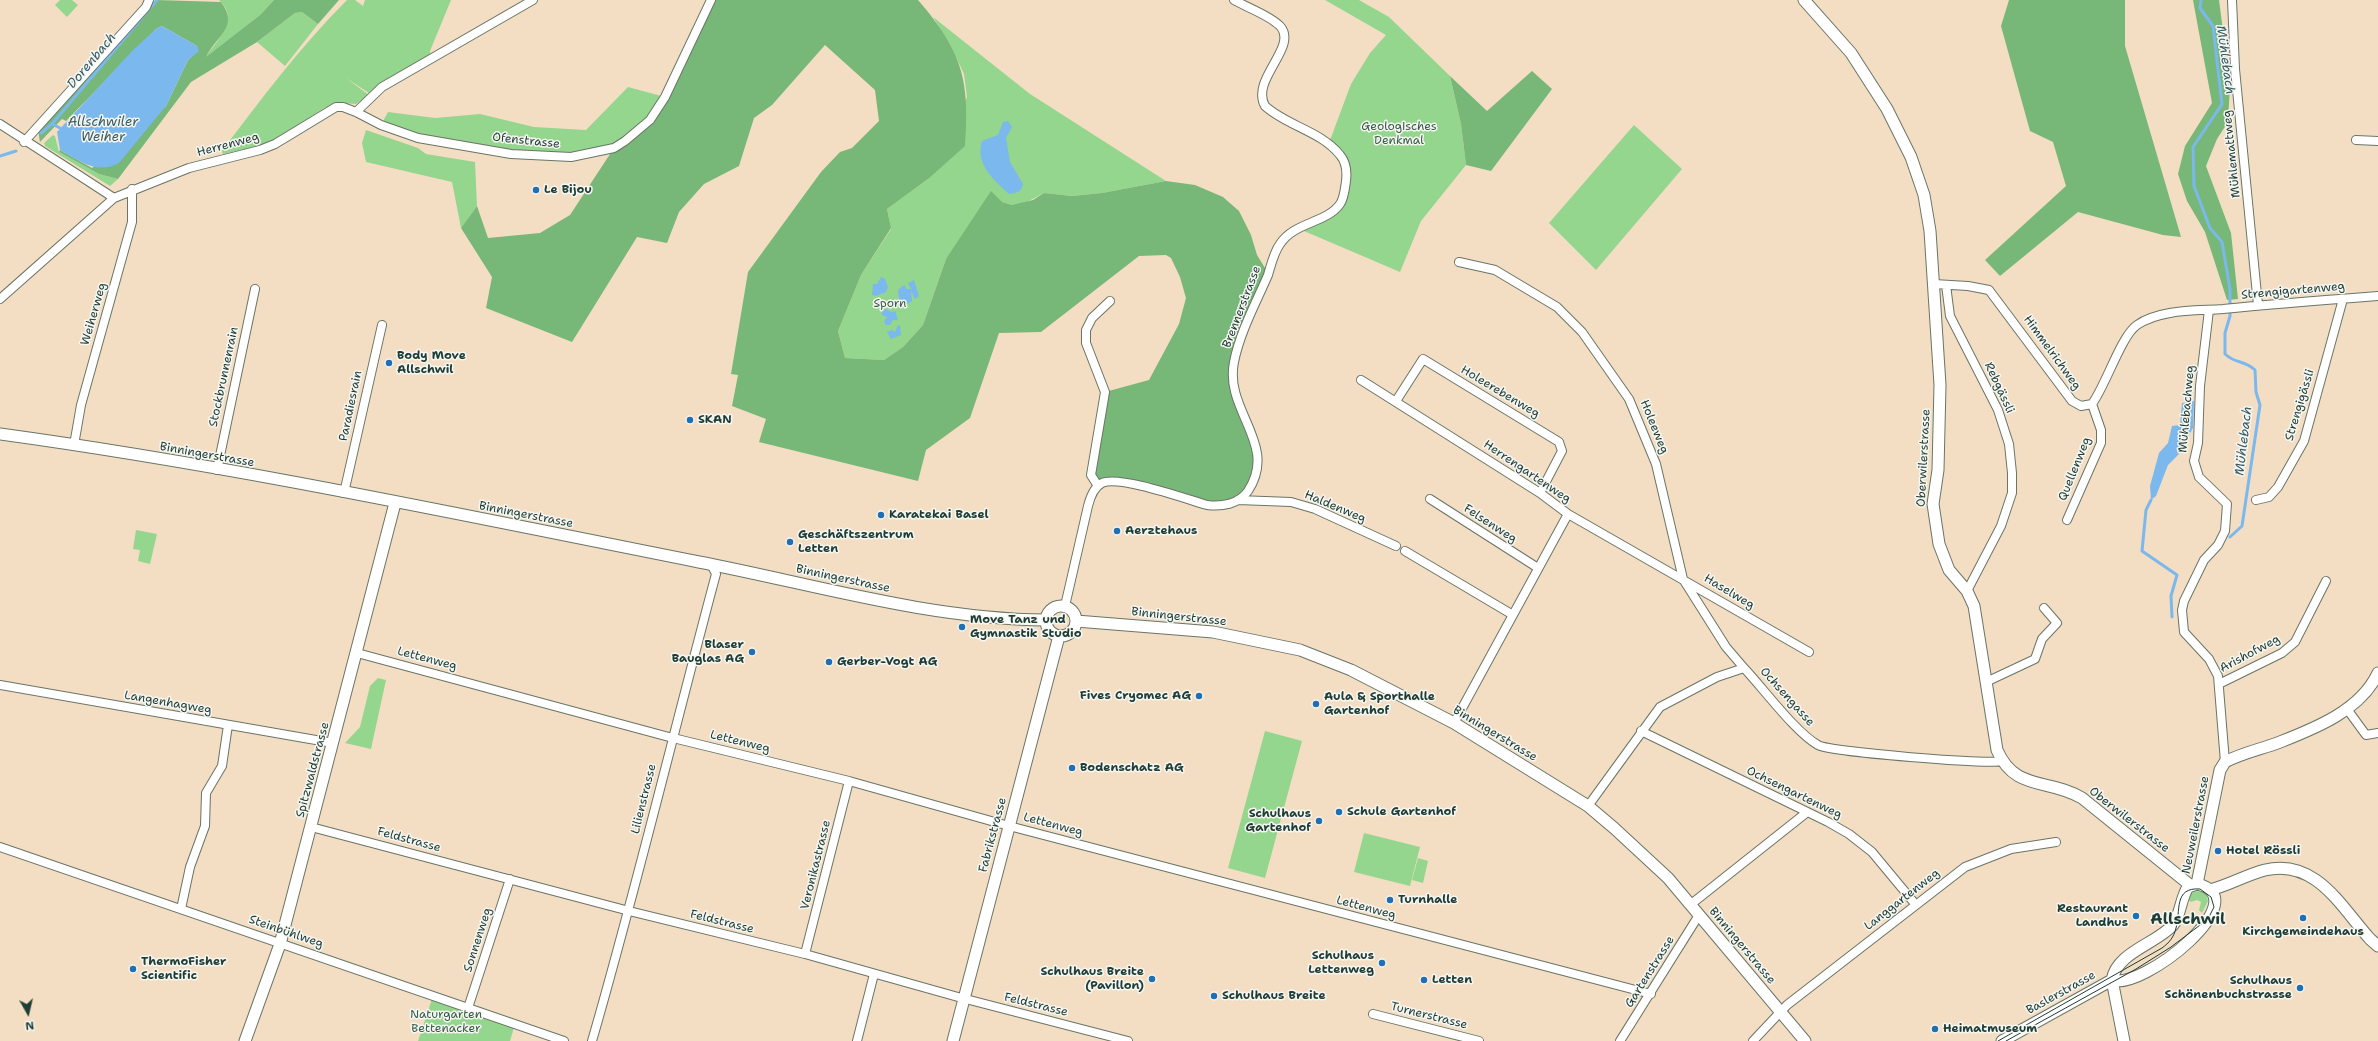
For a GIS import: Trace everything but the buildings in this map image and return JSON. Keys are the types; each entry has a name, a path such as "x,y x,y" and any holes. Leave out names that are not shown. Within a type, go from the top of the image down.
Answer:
{"street":[{"path":"24,142 146,7 149,0"},
{"path":"356,112 382,87 533,0"},
{"name":"Ofenstrasse","path":"356,112 381,125 418,138 511,154 571,157 614,148 625,142 650,120 665,97 711,0"},
{"name":"Brennerstrasse","path":"1098,486 1108,481 1118,480 1207,505 1222,506 1238,500 1246,494 1254,482 1258,471 1259,455 1251,432 1234,394 1234,363 1240,341 1280,243 1297,228 1328,214 1340,204 1347,173 1342,156 1329,142 1265,106 1262,101 1261,89 1283,45 1284,34 1276,24 1234,0"},
{"name":"Oberwilerstrasse","path":"1804,0 1851,53 1887,109 1911,157 1924,195 1930,231 1940,385 1938,470 1933,504 1939,544 1949,570 1967,592 1974,606 1997,750 2002,761 2013,774 2026,780 2071,791 2194,884 2210,890"},
{"name":"Mühlemattweg","path":"2232,0 2235,69 2255,305"},
{"name":"Herrenweg","path":"0,299 114,198 212,161 260,150 275,144 336,107 344,107 356,112"},
{"path":"0,124 24,142 114,198"},
{"path":"2356,140 2378,141"},
{"name":"Weiherweg","path":"74,445 81,405 132,222 132,190"},
{"name":"Holeeweg","path":"1459,262 1495,270 1557,307 1582,332 1625,393 1656,464 1683,579 1726,647 1744,668"},
{"name":"Himmelrichweg","path":"1934,284 1968,286 1989,290 2072,401 2081,406 2092,404"},
{"name":"Rebgässli","path":"1946,285 1950,316 1998,410 2009,444 2012,473 2012,493 2001,526 1967,592"},
{"name":"Stockbrunnenrain","path":"217,470 255,289"},
{"name":"Strengigartenweg","path":"2209,310 2378,296"},
{"name":"Strengigässli","path":"2256,500 2269,497 2278,487 2304,441 2343,299"},
{"path":"1065,606 1088,506 1098,486 1091,475 1105,392 1086,343 1086,330 1092,318 1110,301"},
{"path":"2092,404 2101,393 2125,338 2136,326 2152,318 2185,312 2209,310"},
{"name":"Mühlebachweg","path":"2209,310 2200,386 2198,443 2194,461 2199,477 2227,504 2225,531 2218,545 2204,560 2184,601 2182,610 2184,632 2209,659 2218,676 2220,684 2225,762"},
{"name":"Paradiesrain","path":"344,493 382,325"},
{"name":"Holeerebenweg","path":"1396,401 1423,359 1559,442 1562,450 1540,493"},
{"name":"Herrengartenweg","path":"1361,380 1540,493 1568,514 1683,579"},
{"name":"Quellenweg","path":"2067,520 2101,443 2101,430 2092,404"},
{"name":"Binningerstrasse","path":"0,434 74,445 344,493 711,564 922,609 1046,620"},
{"name":"Felsenweg","path":"1430,499 1538,568"},
{"name":"Haldenweg","path":"1238,500 1291,502 1315,509 1396,546"},
{"name":"Spitzwaldstrasse","path":"245,1041 280,944 395,503"},
{"path":"1454,723 1568,514"},
{"path":"1405,551 1513,615"},
{"name":"Lilienstrasse","path":"592,1041 629,911 672,738 716,574 711,564"},
{"name":"Haselweg","path":"1683,579 1809,652"},
{"name":"Arishofweg","path":"2220,684 2282,653 2295,642 2326,581"},
{"path":"1065,606 1073,611 1076,621 1073,630 1069,634 1059,636 1051,632 1046,620 1052,608 1065,606"},
{"path":"1986,682 2035,659 2042,639 2057,623 2044,608"},
{"name":"Binningerstrasse","path":"1076,621 1213,632 1300,650 1352,670 1454,723 1588,806 1668,878 1805,1041"},
{"name":"Fabrikstrasse","path":"953,1041 1059,636"},
{"name":"Lettenweg","path":"357,653 672,738 849,781 1009,826 1651,994"},
{"name":"Ochsengasse","path":"1588,806 1641,731 1660,707 1716,676 1744,668 1805,735 1819,746 1844,752 2002,761"},
{"path":"2225,762 2280,742 2347,709 2364,696 2378,673"},
{"name":"Langenhagweg","path":"0,685 333,743"},
{"path":"2347,709 2366,735 2378,733"},
{"path":"181,909 190,867 205,826 206,793 222,766 228,725"},
{"name":"Ochsengartenweg","path":"1641,731 1806,813 1828,822 1861,842 1872,852 1916,905"},
{"name":"Neuweilerstrasse","path":"2112,980 2120,963 2165,932 2175,923 2183,895 2194,884 2220,770 2225,762"},
{"name":"Veronikastrasse","path":"805,954 849,781"},
{"path":"1690,905 1806,813"},
{"name":"Feldstrasse","path":"311,827 629,911 805,954 964,999 1128,1041"},
{"name":"Langgartenweg","path":"1753,1041 1780,1011 1965,867 1982,859 2011,849 2056,842"},
{"name":"Steinbühlweg","path":"0,847 564,1041"},
{"path":"2124,1041 2112,980 2122,982 2138,976 2159,965 2184,945 2212,916 2215,899 2210,890 2265,870 2286,867 2303,871 2327,888 2370,939 2378,946"},
{"name":"Sonnenweg","path":"468,1008 510,879"},
{"name":"Gartenstrasse","path":"1620,1041 1651,994 1699,915"},
{"path":"857,1041 874,974"},
{"name":"Baslerstrasse","path":"2002,1041 2112,980"},
{"name":"Turnerstrasse","path":"1373,1014 1479,1041"}],"green space":[{"path":"60,0 72,0 78,5 67,17 55,5"},
{"path":"156,0 221,2 228,18 227,25 206,57 260,15 274,0 339,0 318,24 302,12 295,13 257,42 191,82 118,179 99,174 59,152 60,150 92,168 166,106 188,60 198,51 197,46 162,26 156,29 66,121 62,119 40,142 38,130 86,79"},
{"path":"219,0 274,0 260,15 204,59 225,30 228,15 225,7"},
{"path":"347,0 355,0 363,6 365,0 451,0 430,51 431,60 372,95 346,78 369,95 356,104 341,103 324,108 276,139 259,146 223,154 222,151 282,73"},
{"path":"711,0 918,0 945,35 954,51 960,67 966,102 965,146 928,179 887,209 891,228 861,275 838,331 845,358 884,360 903,347 923,325 946,259 991,191 1002,202 1012,205 1033,200 1044,193 1072,196 1102,193 1166,181 1195,185 1223,197 1239,211 1251,235 1257,255 1268,273 1240,341 1233,375 1259,455 1246,494 1222,506 1118,480 1098,486 1091,475 1105,392 1149,380 1179,324 1186,298 1180,277 1171,258 1166,255 1139,256 1041,332 999,333 970,418 926,450 918,481 759,442 766,419 732,406 738,375 731,374 748,272 821,172 840,152 852,148 879,121 875,90 825,45 772,105 754,118 739,166 704,184 679,212 667,243 637,237 572,342 486,308 492,277 461,228 477,206 488,238 540,233 570,215 614,148 650,120"},
{"name":"Geologisches Denkmal","path":"1325,0 1359,0 1389,17 1450,76 1461,124 1466,165 1421,221 1400,272 1297,228 1340,204 1347,173 1329,143 1351,84 1370,53 1386,35"},
{"path":"2009,0 2125,0 2125,46 2181,237 2163,235 2078,212 2000,276 1985,260 2066,186 2053,142 2030,131 2001,26"},
{"path":"2193,0 2219,0 2230,85 2228,122 2217,139 2206,166 2231,233 2238,299 2227,300 2205,232 2187,201 2178,174 2185,146 2212,103"},
{"path":"302,12 318,24 285,66 257,42 295,13"},
{"name":"Sporn","path":"933,17 1030,94 1166,181 1102,193 1072,196 1044,193 1023,204 1012,205 1002,202 946,259 923,325 903,347 884,360 845,358 838,331 861,275 891,229 887,209 928,179 967,97 964,74 950,44"},
{"path":"1532,71 1552,89 1491,171 1466,165 1461,124 1450,76 1487,111"},
{"path":"628,87 665,97 650,120 614,148 542,157 418,138 381,125 388,112 435,118 480,114 534,127 586,130"},
{"path":"1634,125 1682,169 1596,270 1549,223"},
{"path":"366,130 418,148 426,154 475,162 477,206 461,228 452,182 366,162 362,143"},
{"path":"53,135 55,136 59,152 99,174 118,179 110,186 45,146 44,143"},
{"path":"136,530 157,534 150,564 138,561 140,550 133,549"},
{"path":"378,678 386,680 371,749 345,743 360,727 370,686"},
{"path":"1265,731 1302,741 1265,878 1228,868"},
{"path":"1364,833 1420,847 1410,886 1354,872"},
{"path":"1418,858 1428,861 1423,883 1412,880"},
{"path":"2199,891 2206,894 2208,901 2202,913 2199,910 2201,902 2197,900 2191,902 2187,898 2191,893"},
{"name":"Naturgarten Bettenacker","path":"433,996 515,1024 510,1041 418,1041"}],"water":[{"name":"Allschwiler Weiher","path":"162,26 197,46 199,51 188,60 166,106 119,163 103,168 96,167 82,162 60,150 57,132 133,50 156,29"},
{"path":"1008,121 1012,127 1006,138 1010,162 1023,184 1018,192 1009,194 997,183 983,164 980,149 982,141 998,135 1003,122"},
{"path":"881,277 885,279 888,287 886,292 876,296 872,295 873,284 877,284"},
{"path":"914,280 919,296 915,299 911,291 912,301 907,304 899,299 898,290 904,285 907,289 911,289 908,283"},
{"path":"882,307 891,312 895,311 898,320 893,320 890,325 886,325 884,321 887,317 882,315"},
{"path":"898,325 900,326 901,335 891,339 887,332 892,330 895,332"},
{"path":"2194,401 2193,428 2178,455 2168,465 2156,496 2151,500 2150,486 2159,453 2168,443 2172,426 2180,425 2182,403"}],"waterway":[{"name":"Dorenbach","path":"41,133 52,124 157,0"},
{"name":"Mühlebach","path":"2201,0 2200,8 2213,26 2222,104 2193,147 2194,186 2210,228 2222,242 2230,289 2230,316 2225,333 2225,354 2233,360 2247,364 2255,370 2256,392 2260,405 2242,526 2230,537"},
{"path":"52,124 60,128"},
{"name":"Dorenbach","path":"0,156 16,151"},
{"path":"2151,500 2146,510 2142,551 2177,575 2171,596 2172,617"}],"tram line":[{"path":"1998,1041 2165,946 2174,934 2180,902 2182,896 2186,892 2191,889 2200,889 2211,897 2214,907 2208,919 2171,947 2136,969 2006,1041"}],"place":[{"name":"Le Bijou","path":"536,190"},
{"name":"Body Move Allschwil","path":"389,363"},
{"name":"SKAN","path":"690,420"},
{"name":"Karatekai Basel","path":"881,515"},
{"name":"Aerztehaus","path":"1117,531"},
{"name":"Geschäftszentrum Letten","path":"790,542"},
{"name":"Move Tanz und Gymnastik Studio","path":"962,627"},
{"name":"Blaser Bauglas AG","path":"752,652"},
{"name":"Gerber-Vogt AG","path":"829,662"},
{"name":"Fives Cryomec AG","path":"1199,696"},
{"name":"Aula & Sporthalle Gartenhof","path":"1316,704"},
{"name":"Bodenschatz AG","path":"1072,768"},
{"name":"Schule Gartenhof","path":"1339,812"},
{"name":"Schulhaus Gartenhof","path":"1319,821"},
{"name":"Hotel Rössli","path":"2218,851"},
{"name":"Turnhalle","path":"1390,900"},
{"name":"Restaurant Landhus","path":"2136,916"},
{"name":"Kirchgemeindehaus","path":"2303,918"},
{"name":"Schulhaus Lettenweg","path":"1382,963"},
{"name":"ThermoFisher Scientific","path":"133,969"},
{"name":"Schulhaus Breite (Pavillon)","path":"1152,979"},
{"name":"Letten","path":"1424,980"},
{"name":"Schulhaus Schönenbuchstrasse","path":"2300,988"},
{"name":"Schulhaus Breite","path":"1214,996"},
{"name":"Heimatmuseum","path":"1935,1029"}],"district":[{"name":"Allschwil","path":"2188,920"}]}
